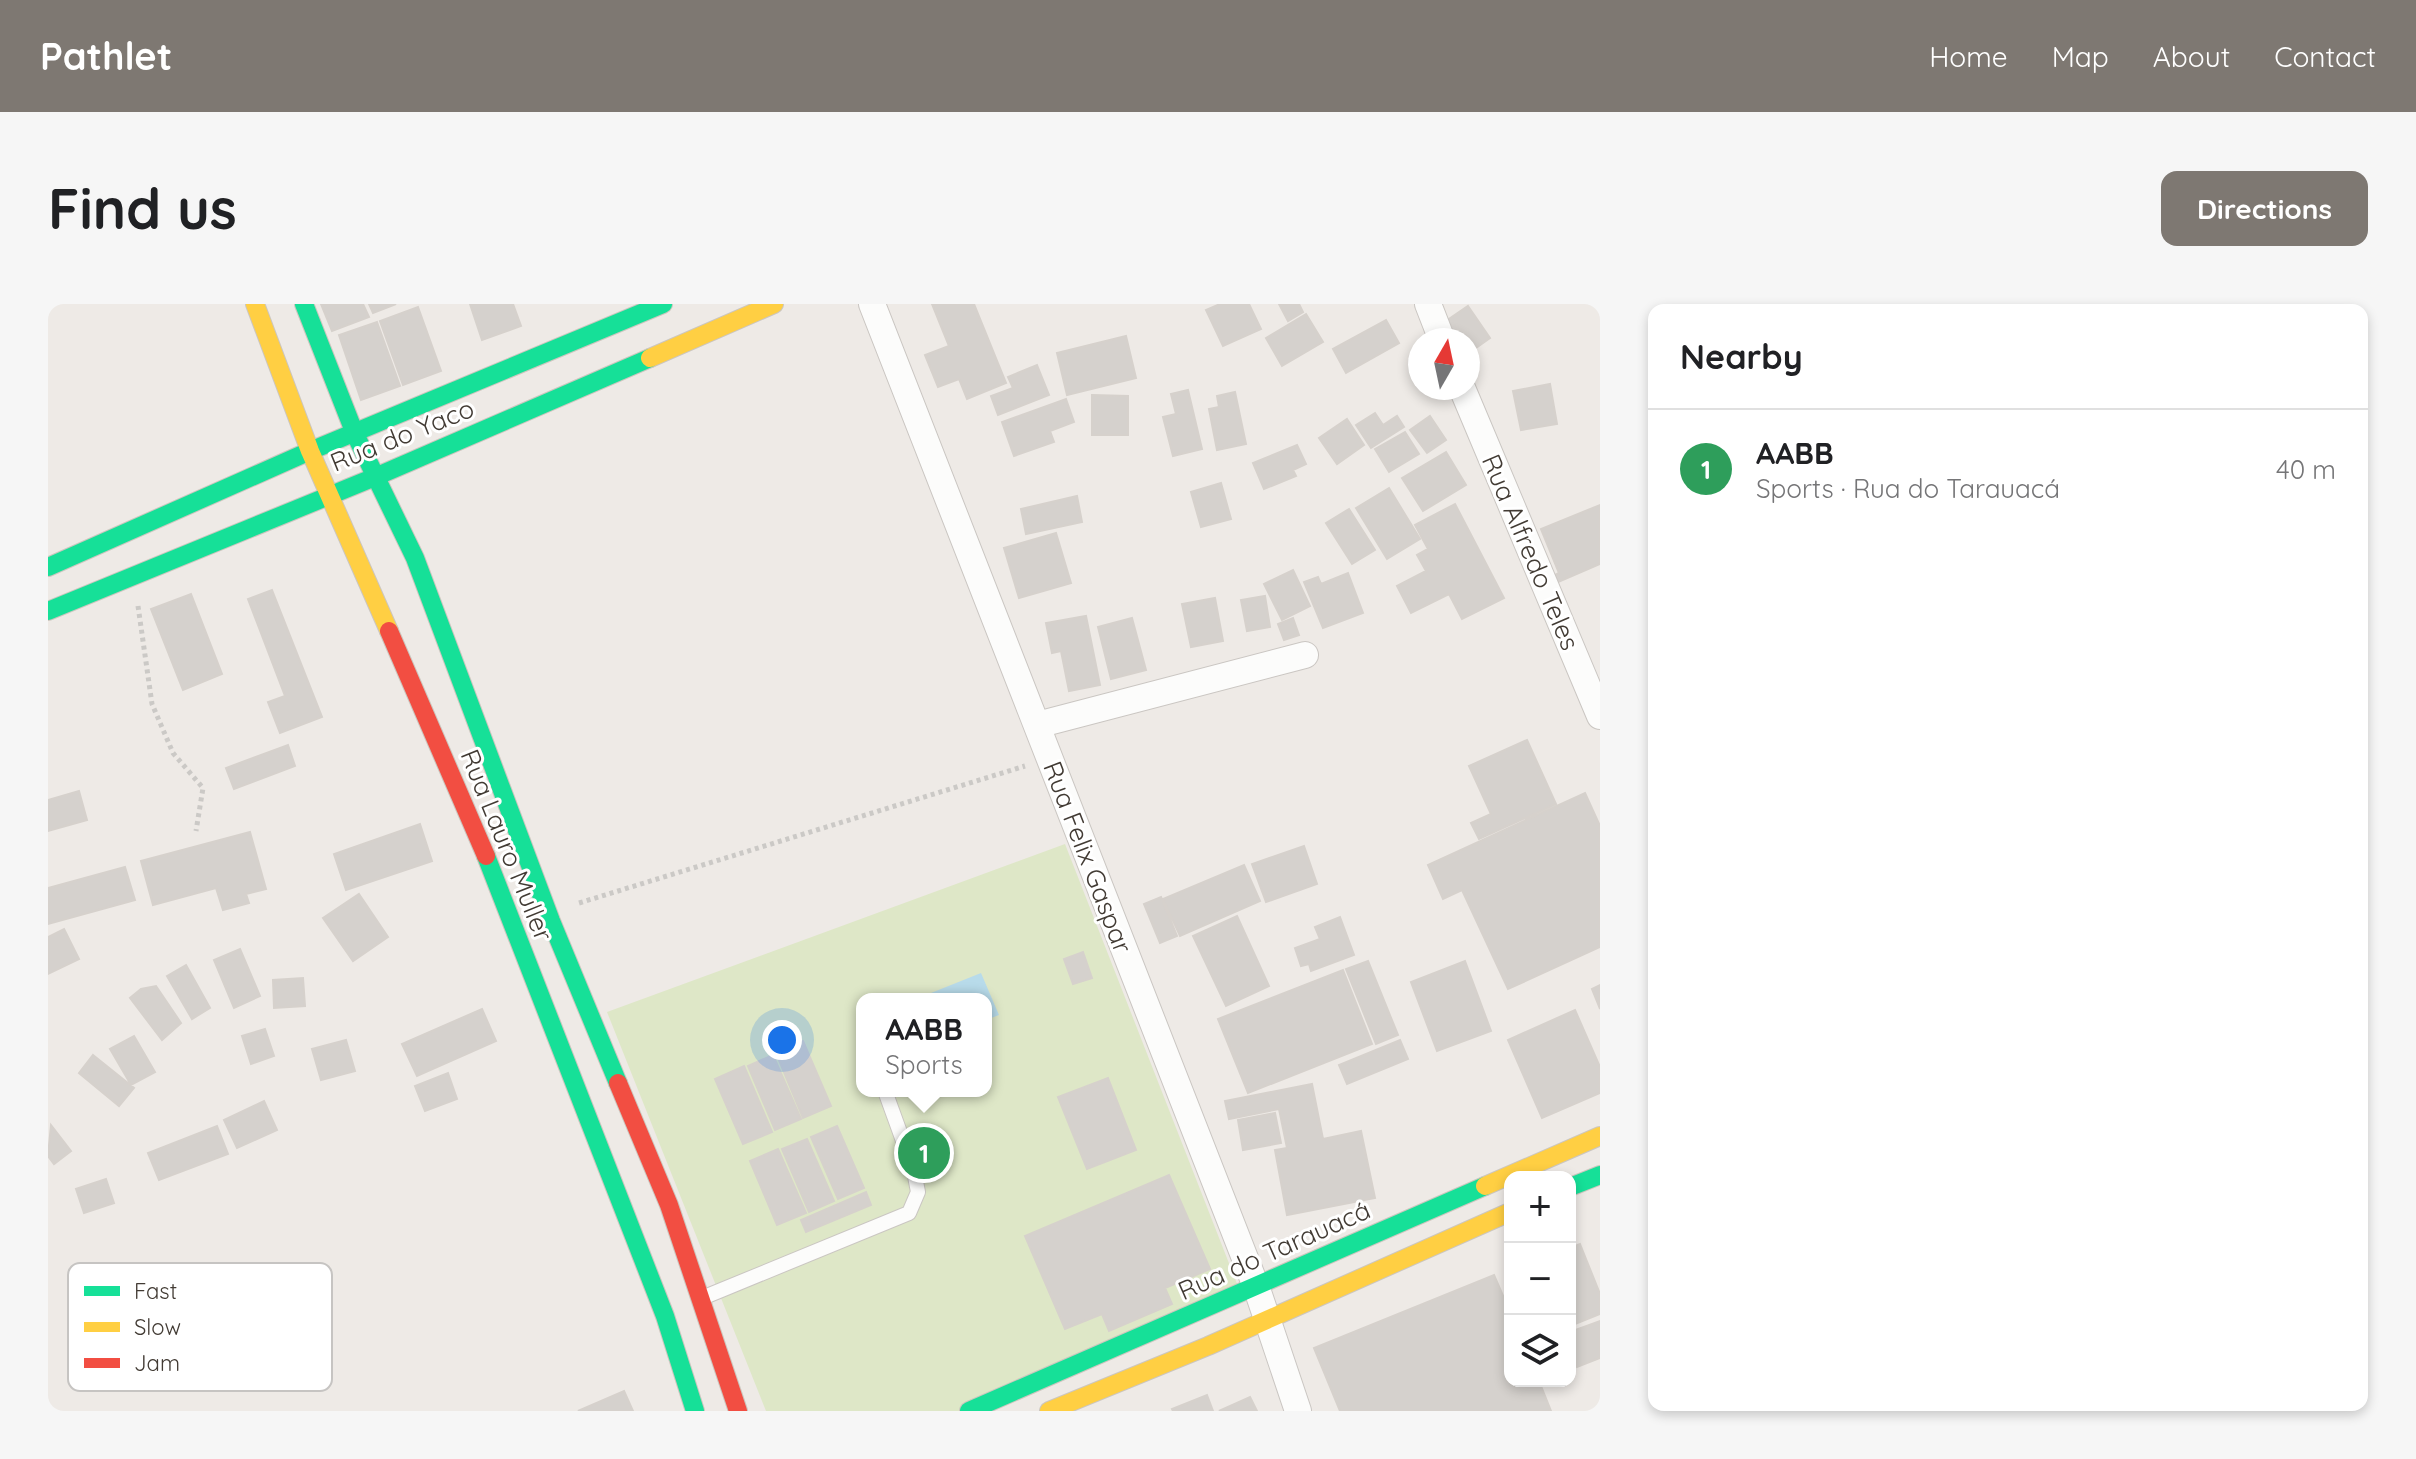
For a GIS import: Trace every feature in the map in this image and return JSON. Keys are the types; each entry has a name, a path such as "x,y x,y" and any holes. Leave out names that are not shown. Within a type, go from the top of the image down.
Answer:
{"street":[{"name":"Rua Lauro Muller","path":"255,304 310,451 470,816 665,1316 695,1411"},
{"name":"Rua Lauro Muller","path":"304,304 355,434 415,558 548,912 669,1205 738,1411"},
{"name":"Rua do Yaco","path":"48,567 310,451 663,304"},
{"name":"Rua do Yaco","path":"48,611 375,477 774,304"},
{"name":"Rua Felix Gaspar","path":"872,304 1257,1289 1298,1411"},
{"path":"1428,304 1437,328"},
{"name":"Rua Alfredo Teles","path":"1467,400 1600,716"},
{"path":"1037,725 1305,655"},
{"name":"Rua do Tarauacá","path":"969,1411 1257,1289 1441,1203 1600,1136"},
{"path":"1576,1185 1600,1175"},
{"path":"1049,1411 1267,1320 1504,1215"}],"lane":[{"path":"702,1298 909,1213 918,1192 914,1171 887,1097"}],"path":[{"path":"138,573 139,618 152,704 173,753 203,788 196,831"},
{"path":"548,912 1050,758"}],"green space":[{"path":"1065,844 1241,1294 962,1411 766,1411 607,1012"}],"water":[{"path":"981,973 990,993 931,993"},
{"path":"992,999 999,1015 992,1018"}],"building":[{"path":"321,304 363,304 369,317 332,331"},
{"path":"369,304 396,304 373,313"},
{"path":"470,304 513,304 521,326 482,340"},
{"path":"932,304 974,304 1006,383 967,399 959,379 938,387 925,355 949,346"},
{"path":"1220,304 1249,304 1261,329 1223,346 1206,310"},
{"path":"1279,304 1299,304 1303,312 1288,321"},
{"path":"1468,306 1490,338 1480,345 1480,328 1451,328 1446,321"},
{"path":"418,307 441,371 403,385 380,321"},
{"path":"1306,314 1323,342 1282,366 1266,338"},
{"path":"1386,320 1399,343 1346,373 1333,349"},
{"path":"377,322 400,386 361,400 339,335"},
{"path":"1126,336 1136,378 1067,395 1057,353"},
{"path":"1037,365 1049,395 998,415 991,396 1013,388 1008,377"},
{"path":"1550,384 1557,424 1521,430 1513,391"},
{"path":"1188,390 1202,449 1173,456 1163,417 1176,414 1171,394"},
{"path":"1235,392 1246,444 1217,450 1209,409 1219,407 1217,396"},
{"path":"1092,395 1128,396 1128,435 1092,435"},
{"path":"1066,399 1074,422 1050,431 1054,442 1014,456 1002,422"},
{"path":"1375,413 1383,425 1397,416 1404,427 1371,448 1356,425"},
{"path":"1430,416 1446,440 1427,453 1410,430"},
{"path":"1347,419 1364,445 1337,464 1319,438"},
{"path":"1405,432 1419,454 1389,472 1375,449"},
{"path":"1297,445 1306,464 1293,470 1296,476 1264,489 1253,463"},
{"path":"1446,452 1466,485 1423,511 1402,478"},
{"path":"1221,483 1231,519 1201,527 1191,492"},
{"path":"1389,488 1420,539 1387,559 1356,508"},
{"path":"1077,496 1082,522 1026,534 1021,509"},
{"path":"1455,504 1504,598 1462,619 1449,594 1411,613 1397,586 1426,571 1417,555 1428,549 1415,525"},
{"path":"1600,505 1600,564 1556,583 1553,576 1559,573 1541,529"},
{"path":"1349,509 1375,550 1352,564 1326,523"},
{"path":"1056,533 1071,583 1019,598 1004,548"},
{"path":"1293,570 1310,606 1282,620 1264,584"},
{"path":"1348,573 1363,613 1323,628 1304,582 1318,577 1321,584"},
{"path":"272,590 322,717 280,733 268,702 285,696 248,599"},
{"path":"191,594 222,674 183,690 151,609"},
{"path":"1265,596 1270,627 1247,631 1241,600"},
{"path":"1215,598 1223,641 1191,647 1182,604"},
{"path":"1086,616 1100,685 1069,691 1061,651 1052,653 1046,623"},
{"path":"1132,618 1146,670 1111,679 1098,627"},
{"path":"1293,618 1299,635 1284,640 1278,624"},
{"path":"1527,740 1556,804 1479,839 1471,823 1491,814 1469,766"},
{"path":"288,745 295,766 234,789 226,768"},
{"path":"79,791 87,820 48,831 48,800"},
{"path":"1585,793 1600,826 1600,947 1508,989 1462,890 1443,899 1428,865"},
{"path":"420,824 432,861 346,890 334,854"},
{"path":"250,832 266,889 246,894 249,903 223,910 216,888 153,905 141,861"},
{"path":"1304,846 1317,884 1266,902 1252,864"},
{"path":"1244,865 1260,901 1180,936 1163,899"},
{"path":"125,867 135,900 48,924 48,888"},
{"path":"359,894 388,937 353,961 323,918"},
{"path":"1161,897 1177,936 1160,943 1144,904"},
{"path":"1237,916 1269,986 1226,1006 1193,936"},
{"path":"1340,917 1354,955 1311,971 1309,964 1301,966 1295,948 1320,939 1315,927"},
{"path":"64,929 79,959 48,974 48,937"},
{"path":"240,949 260,996 234,1008 214,960"},
{"path":"1083,952 1092,978 1073,984 1064,959"},
{"path":"1368,961 1398,1035 1376,1044 1346,969"},
{"path":"1465,961 1491,1031 1437,1051 1411,982"},
{"path":"186,965 210,1008 192,1019 167,976"},
{"path":"1343,970 1372,1044 1248,1093 1218,1019"},
{"path":"303,978 305,1006 274,1008 273,980"},
{"path":"1600,985 1600,1009 1592,989"},
{"path":"156,986 181,1023 162,1040 130,998 141,989"},
{"path":"482,1009 496,1041 417,1076 402,1044"},
{"path":"1575,1010 1600,1067 1600,1093 1542,1118 1508,1040"},
{"path":"265,1029 274,1056 251,1064 242,1036"},
{"path":"134,1036 155,1072 131,1085 110,1049"},
{"path":"346,1040 355,1071 321,1080 312,1049"},
{"path":"1400,1040 1408,1059 1347,1084 1339,1065"},
{"path":"803,1041 831,1106 803,1118 776,1053"},
{"path":"93,1055 134,1088 119,1106 79,1073"},
{"path":"773,1055 801,1119 775,1130 748,1066"},
{"path":"744,1066 772,1132 743,1144 715,1079"},
{"path":"448,1073 457,1099 425,1111 415,1086"},
{"path":"1108,1078 1136,1150 1087,1169 1058,1097"},
{"path":"1312,1084 1323,1139 1361,1131 1375,1198 1287,1215 1275,1150 1287,1148 1279,1109 1229,1119 1225,1101"},
{"path":"264,1101 277,1130 237,1148 224,1120"},
{"path":"1275,1113 1281,1143 1243,1150 1238,1120"},
{"path":"51,1125 71,1151 54,1164 48,1156"},
{"path":"217,1126 228,1154 159,1180 148,1153"},
{"path":"837,1126 864,1188 838,1199 811,1137"},
{"path":"807,1139 834,1201 809,1212 782,1149"},
{"path":"778,1149 806,1213 777,1225 750,1161"},
{"path":"1169,1175 1210,1269 1165,1288 1172,1304 1109,1331 1102,1314 1065,1329 1025,1236"},
{"path":"106,1179 114,1203 84,1213 76,1189"},
{"path":"866,1192 871,1205 806,1232 801,1220"},
{"path":"1580,1244 1600,1294 1600,1314 1576,1324 1576,1315 1576,1246"},
{"path":"1494,1275 1504,1298 1504,1387 1541,1387 1551,1411 1340,1411 1314,1348"},
{"path":"1600,1321 1600,1358 1577,1367 1576,1364 1576,1330"},
{"path":"624,1391 633,1411 578,1411"},
{"path":"1207,1395 1213,1411 1172,1409"},
{"path":"1250,1397 1257,1411 1219,1411"}],"traffic: fast":[{"path":"304,304 355,434 415,558 551,921 618,1083"},
{"path":"48,567 310,451 663,304"},
{"path":"48,611 375,477 650,358"},
{"path":"486,856 665,1316 695,1411"},
{"path":"1576,1185 1600,1175"},
{"path":"969,1411 1485,1186"}],"traffic: slow":[{"path":"255,304 310,451 389,631"},
{"path":"650,358 774,304"},
{"path":"1485,1186 1600,1136"},
{"path":"1049,1411 1208,1346 1504,1215"}],"traffic: jam":[{"path":"389,631 486,856"},
{"path":"618,1083 669,1205 738,1411"}],"place":[{"name":"AABB","path":"924,1153"}]}
